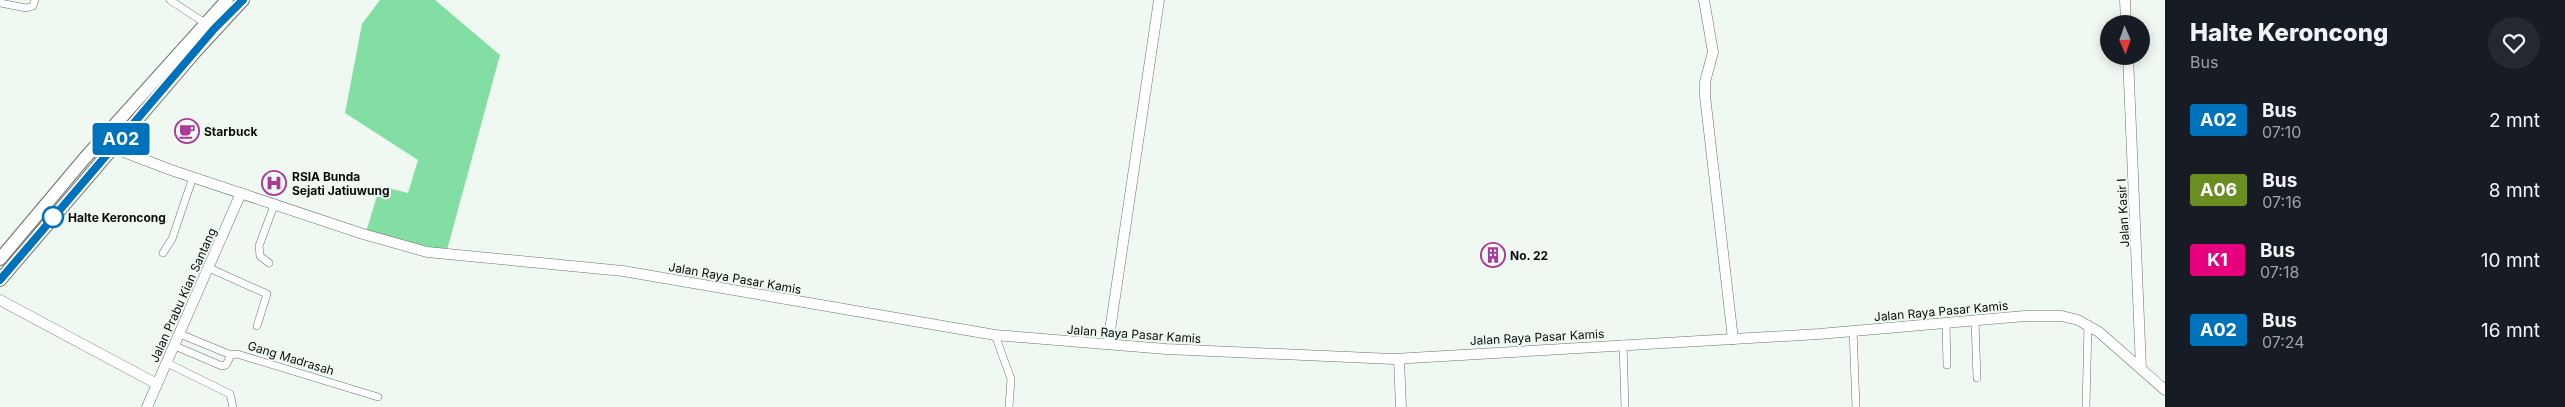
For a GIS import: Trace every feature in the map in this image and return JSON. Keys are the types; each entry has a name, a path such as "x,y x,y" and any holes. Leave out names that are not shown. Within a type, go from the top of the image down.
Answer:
{"highway":[{"path":"0,280 113,148 210,26 227,0"},
{"path":"0,259 99,142 210,26 243,0"}],"main road":[{"path":"1108,344 1159,0"},
{"path":"1704,0 1713,52 1705,82 1704,96 1733,339"},
{"path":"2125,0 2126,15"},
{"name":"Jalan Kasir I","path":"2128,65 2141,368"},
{"name":"Jalan Raya Pasar Kamis","path":"99,142 193,177 363,234 427,252 623,271 995,335 1166,350 1399,359 1623,344 1733,339 2045,315 2070,317 2088,324 2165,390"},
{"name":"Jalan Prabu Kian Santang","path":"146,407 242,193"},
{"path":"0,300 157,384"},
{"path":"1399,359 1401,407"}],"street":[{"path":"0,3 26,8 33,6 35,0"},
{"path":"170,0 210,26"},
{"path":"163,253 172,239 193,177"},
{"path":"269,263 260,256 259,246 275,203"},
{"path":"209,268 267,294 257,326"},
{"path":"1975,321 1977,378"},
{"path":"1946,324 1947,364"},
{"path":"2086,407 2088,324"},
{"path":"1852,330 1855,407"},
{"path":"180,334 231,355"},
{"path":"995,335 1010,379 1009,407"},
{"path":"1623,344 1625,407"},
{"name":"Gang Madrasah","path":"175,346 222,366 226,365 231,355 237,354 378,397"},
{"path":"167,363 230,394 232,407"}],"green space":[{"path":"380,0 435,0 500,55 447,250 406,245 366,232 380,186 408,193 418,160 345,113 362,24"}],"bus line":[{"name":"A02","path":"0,280 214,29 243,0"}],"place":[{"name":"Starbuck","path":"187,131"},
{"name":"RSIA Bunda Sejati Jatiuwung","path":"274,183"},
{"name":"Halte Keroncong","path":"53,217"},
{"name":"No. 22","path":"1493,255"}]}
